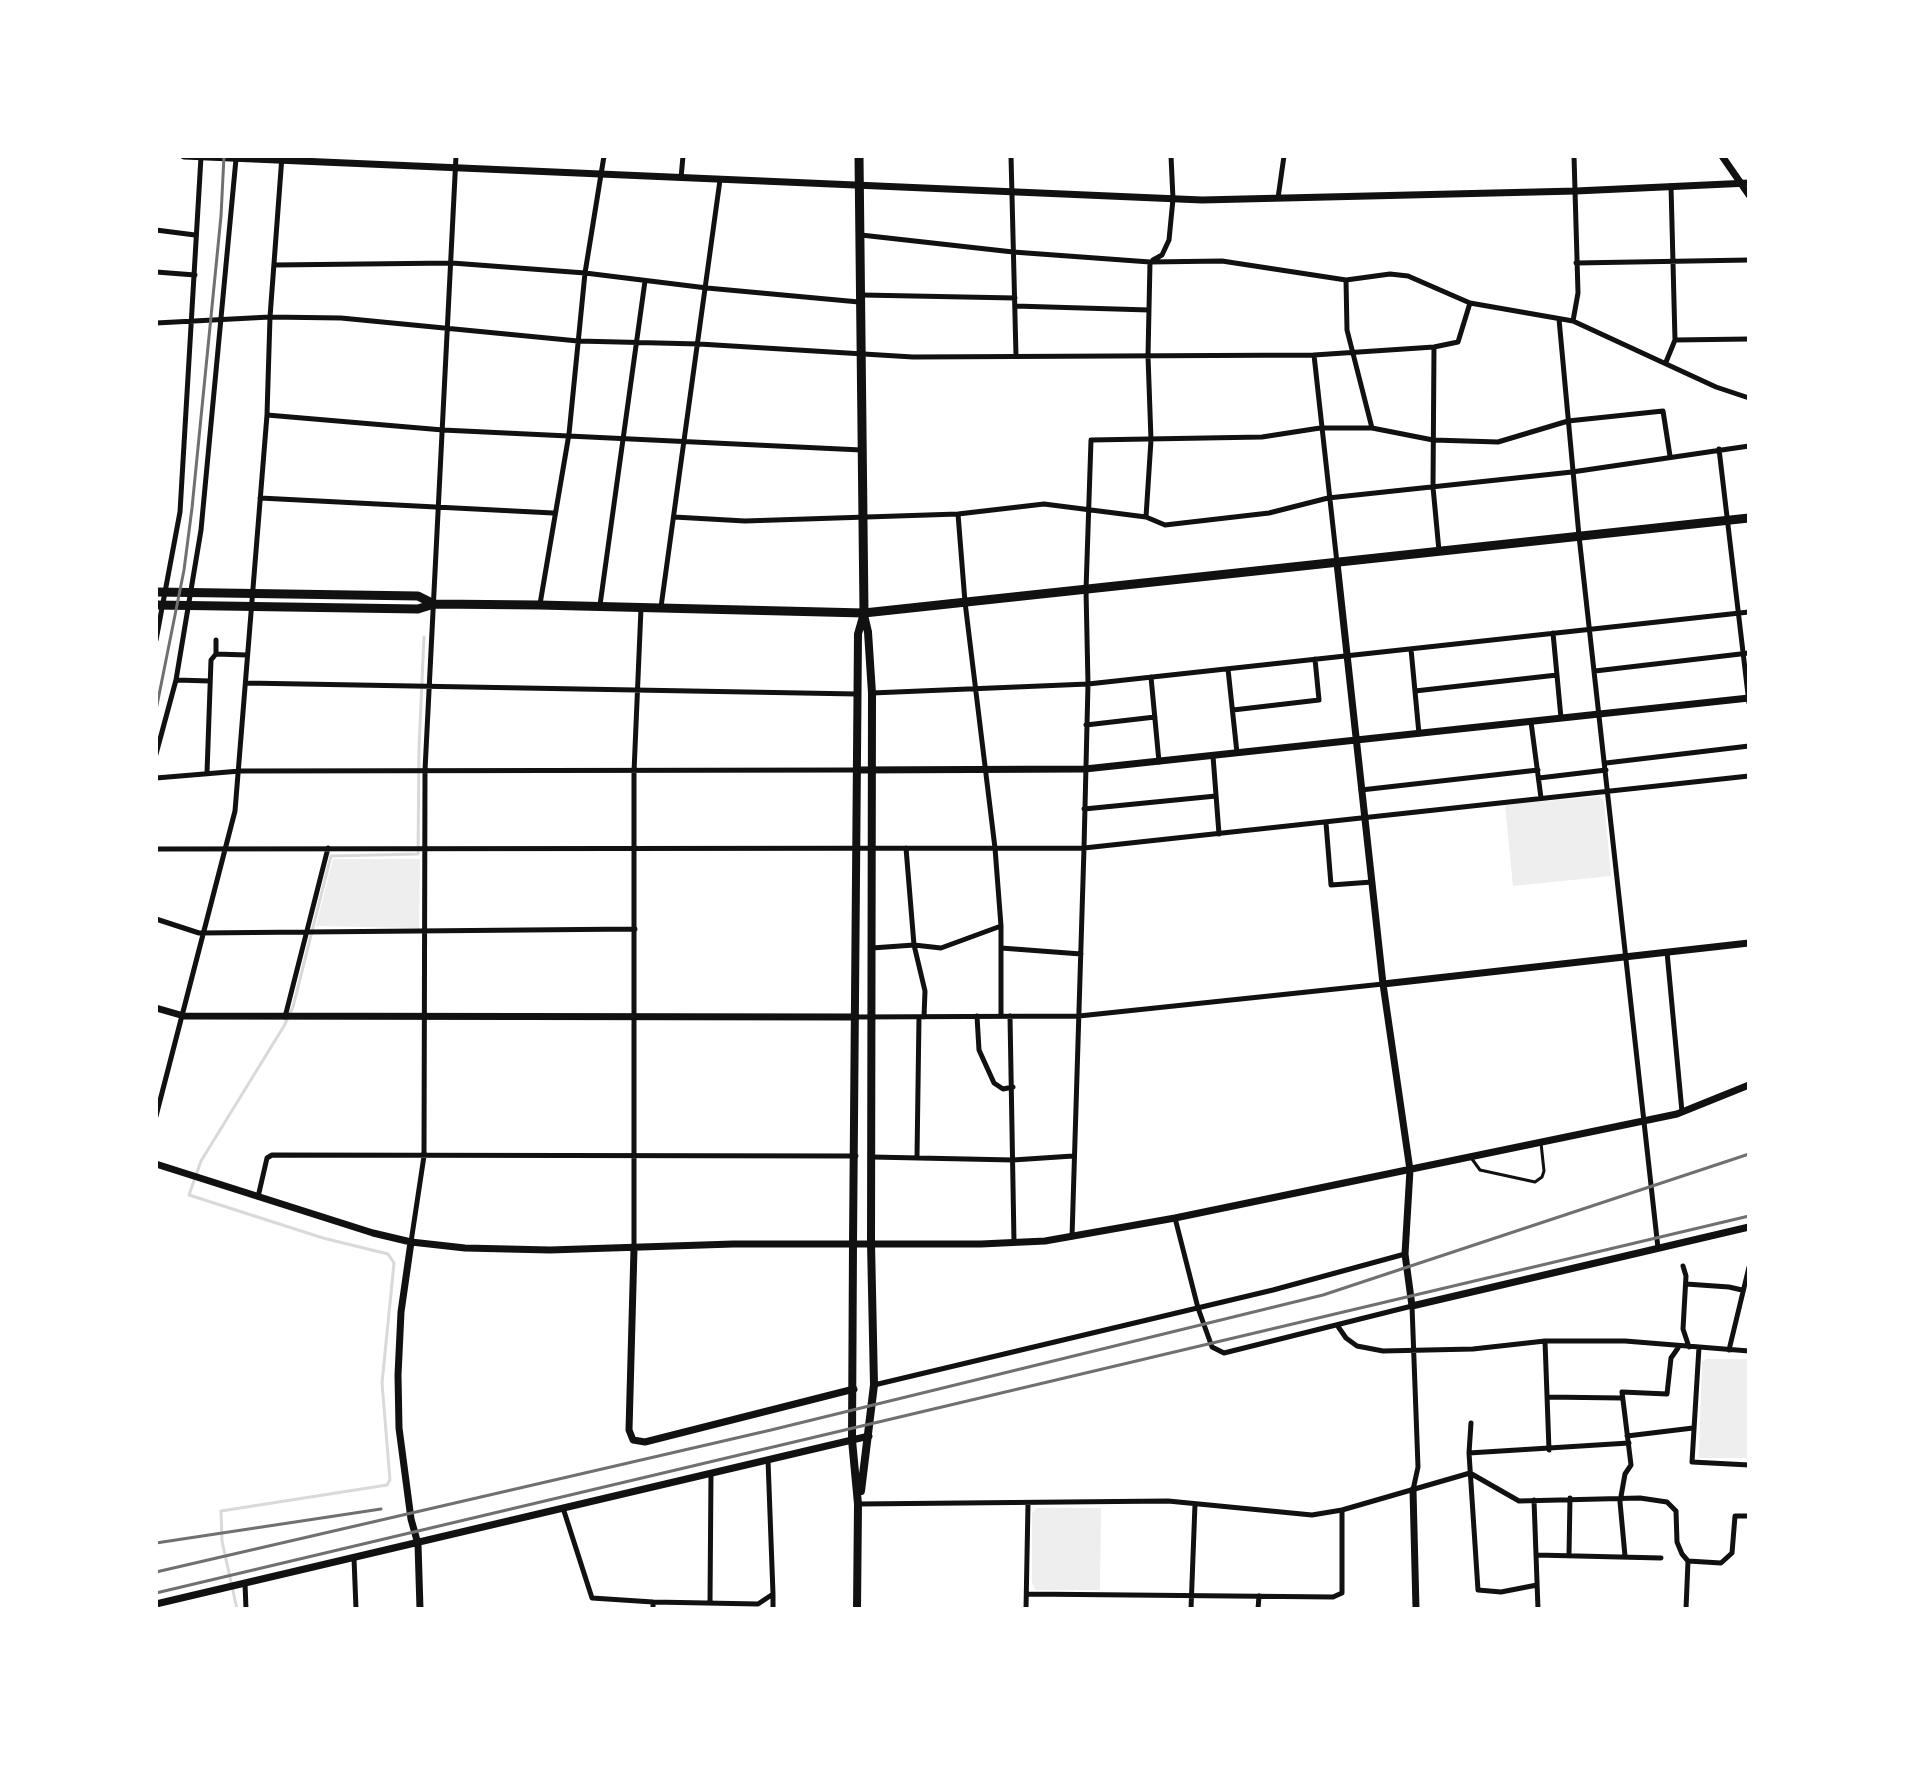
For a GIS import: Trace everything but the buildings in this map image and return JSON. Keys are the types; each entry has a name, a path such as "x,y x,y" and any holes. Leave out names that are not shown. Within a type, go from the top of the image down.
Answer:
{"highway":[{"path":"859,156 864,613"},
{"path":"160,605 418,609 434,604 539,605 864,613 1749,518"},
{"path":"161,592 418,596 434,604"}],"main road":[{"path":"858,1504 874,1385 871,1243 872,693 864,613"},
{"path":"857,1609 858,1504 852,1440 853,1243 858,634 864,613"}],"street":[{"path":"188,156 1173,199 1576,191 1745,183"},
{"path":"420,1609 418,1544 411,1519 399,1415 401,1312 424,1156 425,770 456,156"},
{"path":"539,605 569,434 585,273 604,156"},
{"path":"681,178 683,156"},
{"path":"1011,156 1016,356"},
{"path":"1150,262 1162,255 1169,240 1173,199 1171,156"},
{"path":"1278,199 1284,156"},
{"path":"1573,321 1578,293 1574,156"},
{"path":"1722,156 1745,183 1749,195"},
{"path":"156,640 161,592 180,512 201,157"},
{"path":"156,1116 235,811 267,415 270,317 282,158"},
{"path":"156,754 176,680 201,530 236,159"},
{"path":"661,607 720,180"},
{"path":"1666,362 1675,340 1671,185"},
{"path":"156,230 195,235"},
{"path":"860,235 1013,252 1150,262 1222,261 1346,280 1390,274 1408,276 1470,303 1573,321 1716,387 1749,398"},
{"path":"1576,263 1749,260"},
{"path":"1146,517 1151,440 1148,356 1150,262"},
{"path":"274,265 452,263 585,273 707,288 861,299 1015,298"},
{"path":"156,272 195,275"},
{"path":"1346,280 1347,330 1372,428"},
{"path":"600,606 645,281"},
{"path":"156,323 270,317 341,318 578,341 699,344 913,357 1314,355 1434,347 1458,342 1470,303"},
{"path":"1015,306 1149,310"},
{"path":"1559,319 1572,472 1658,1248"},
{"path":"1675,340 1749,339"},
{"path":"1434,347 1433,487 1439,552"},
{"path":"1314,355 1383,984 1410,1170 1405,1254 1412,1306 1418,1467 1413,1490 1416,1609"},
{"path":"1072,1238 1088,684 1086,590 1091,440 1262,437 1320,428 1372,428 1433,440 1498,442 1568,421 1663,411 1670,456"},
{"path":"267,415 443,430 862,450"},
{"path":"674,517 745,521 958,514 1044,504 1146,517 1165,525 1269,513 1328,498 1572,472 1749,446"},
{"path":"156,778 240,771 1085,769 1749,699 1746,653 1719,449"},
{"path":"260,498 553,513"},
{"path":"958,514 965,602 995,848 1001,926 1001,1016"},
{"path":"641,608 634,772 635,1155 629,1430 633,1440 645,1442 854,1389"},
{"path":"872,693 1088,684 1749,612"},
{"path":"1553,633 1561,718"},
{"path":"207,773 211,660 216,654 216,640"},
{"path":"1411,649 1419,734"},
{"path":"1595,671 1746,653"},
{"path":"216,654 247,655"},
{"path":"1233,710 1319,700 1315,659"},
{"path":"1228,669 1237,753"},
{"path":"1415,691 1557,675"},
{"path":"1151,677 1159,762"},
{"path":"176,680 210,681"},
{"path":"246,683 859,694"},
{"path":"1086,725 1155,717"},
{"path":"1531,722 1541,798"},
{"path":"1539,778 1749,746"},
{"path":"1213,756 1219,834"},
{"path":"1361,790 1538,770"},
{"path":"156,849 1084,848 1749,776"},
{"path":"1084,809 1216,796"},
{"path":"1326,823 1331,885 1372,882"},
{"path":"285,1017 328,848"},
{"path":"906,848 914,945 925,991 917,1157"},
{"path":"156,919 199,933 635,929"},
{"path":"871,948 914,945 941,948 1001,926"},
{"path":"156,1008 184,1016 285,1017 1079,1016 1749,943"},
{"path":"1001,948 1081,954"},
{"path":"1667,952 1682,1112"},
{"path":"977,1016 979,1050 994,1083 1003,1089 1013,1087"},
{"path":"1010,1016 1014,1242"},
{"path":"156,1164 258,1198 411,1242 465,1248 634,1249 1014,1242 1072,1238 1644,1121 1682,1112 1749,1085"},
{"path":"258,1198 267,1158 272,1155 856,1156"},
{"path":"872,1157 1013,1160 1073,1156"},
{"path":"1175,1218 1198,1308 1212,1347 1224,1353 1749,1227"},
{"path":"874,1385 1198,1308 1405,1254"},
{"path":"1683,1266 1686,1284 1683,1329 1689,1347"},
{"path":"1729,1350 1749,1267"},
{"path":"1686,1284 1742,1290"},
{"path":"1337,1325 1346,1338 1357,1346 1383,1351 1473,1349 1545,1341 1625,1341 1749,1351"},
{"path":"1545,1341 1549,1450"},
{"path":"1625,1556 1620,1502 1625,1474 1631,1465 1622,1392 1667,1394 1671,1358 1679,1347"},
{"path":"1699,1347 1692,1462 1749,1465"},
{"path":"1547,1397 1622,1398"},
{"path":"1471,1423 1469,1453 1478,1590 1501,1592 1537,1585"},
{"path":"1469,1453 1549,1450 1693,1428"},
{"path":"156,1604 869,1436"},
{"path":"768,1460 773,1609"},
{"path":"710,1603 711,1473"},
{"path":"858,1504 1168,1501 1312,1515 1342,1510 1470,1473 1519,1501 1640,1498 1667,1502 1676,1511 1677,1542 1688,1561 1686,1609"},
{"path":"1569,1555 1570,1498"},
{"path":"1534,1500 1538,1609"},
{"path":"1026,1609 1028,1504"},
{"path":"1191,1609 1195,1504"},
{"path":"563,1508 592,1598 653,1606 758,1604 773,1594"},
{"path":"1027,1594 1333,1597 1342,1593 1342,1510"},
{"path":"1688,1561 1721,1563 1732,1553 1735,1516 1749,1516"},
{"path":"1536,1555 1661,1558"},
{"path":"354,1558 356,1609"},
{"path":"245,1583 246,1609"},
{"path":"1258,1609 1259,1596"}],"lane":[{"path":"1471,1156 1480,1170 1535,1182 1544,1171 1541,1142"}],"shaded area":[{"path":"1599,796 1604,801 1611,876 1513,886 1505,805"},
{"path":"333,859 420,859 419,928 316,926"},
{"path":"1706,1359 1749,1359 1749,1458 1699,1458 1702,1362"},
{"path":"1037,1508 1101,1508 1100,1590 1036,1590 1032,1584 1032,1513"}],"waterway":[{"path":"237,1609 222,1541 221,1511 387,1485 390,1480 382,1383 394,1263 388,1254 323,1238 189,1195 201,1161 293,1007 331,856 418,854 424,637"}],"railway":[{"path":"156,710 184,570 192,508 221,216 224,156"},
{"path":"156,1572 771,1430 1323,1295 1749,1154"},
{"path":"156,1593 1749,1216"},
{"path":"156,1543 381,1509"}]}
